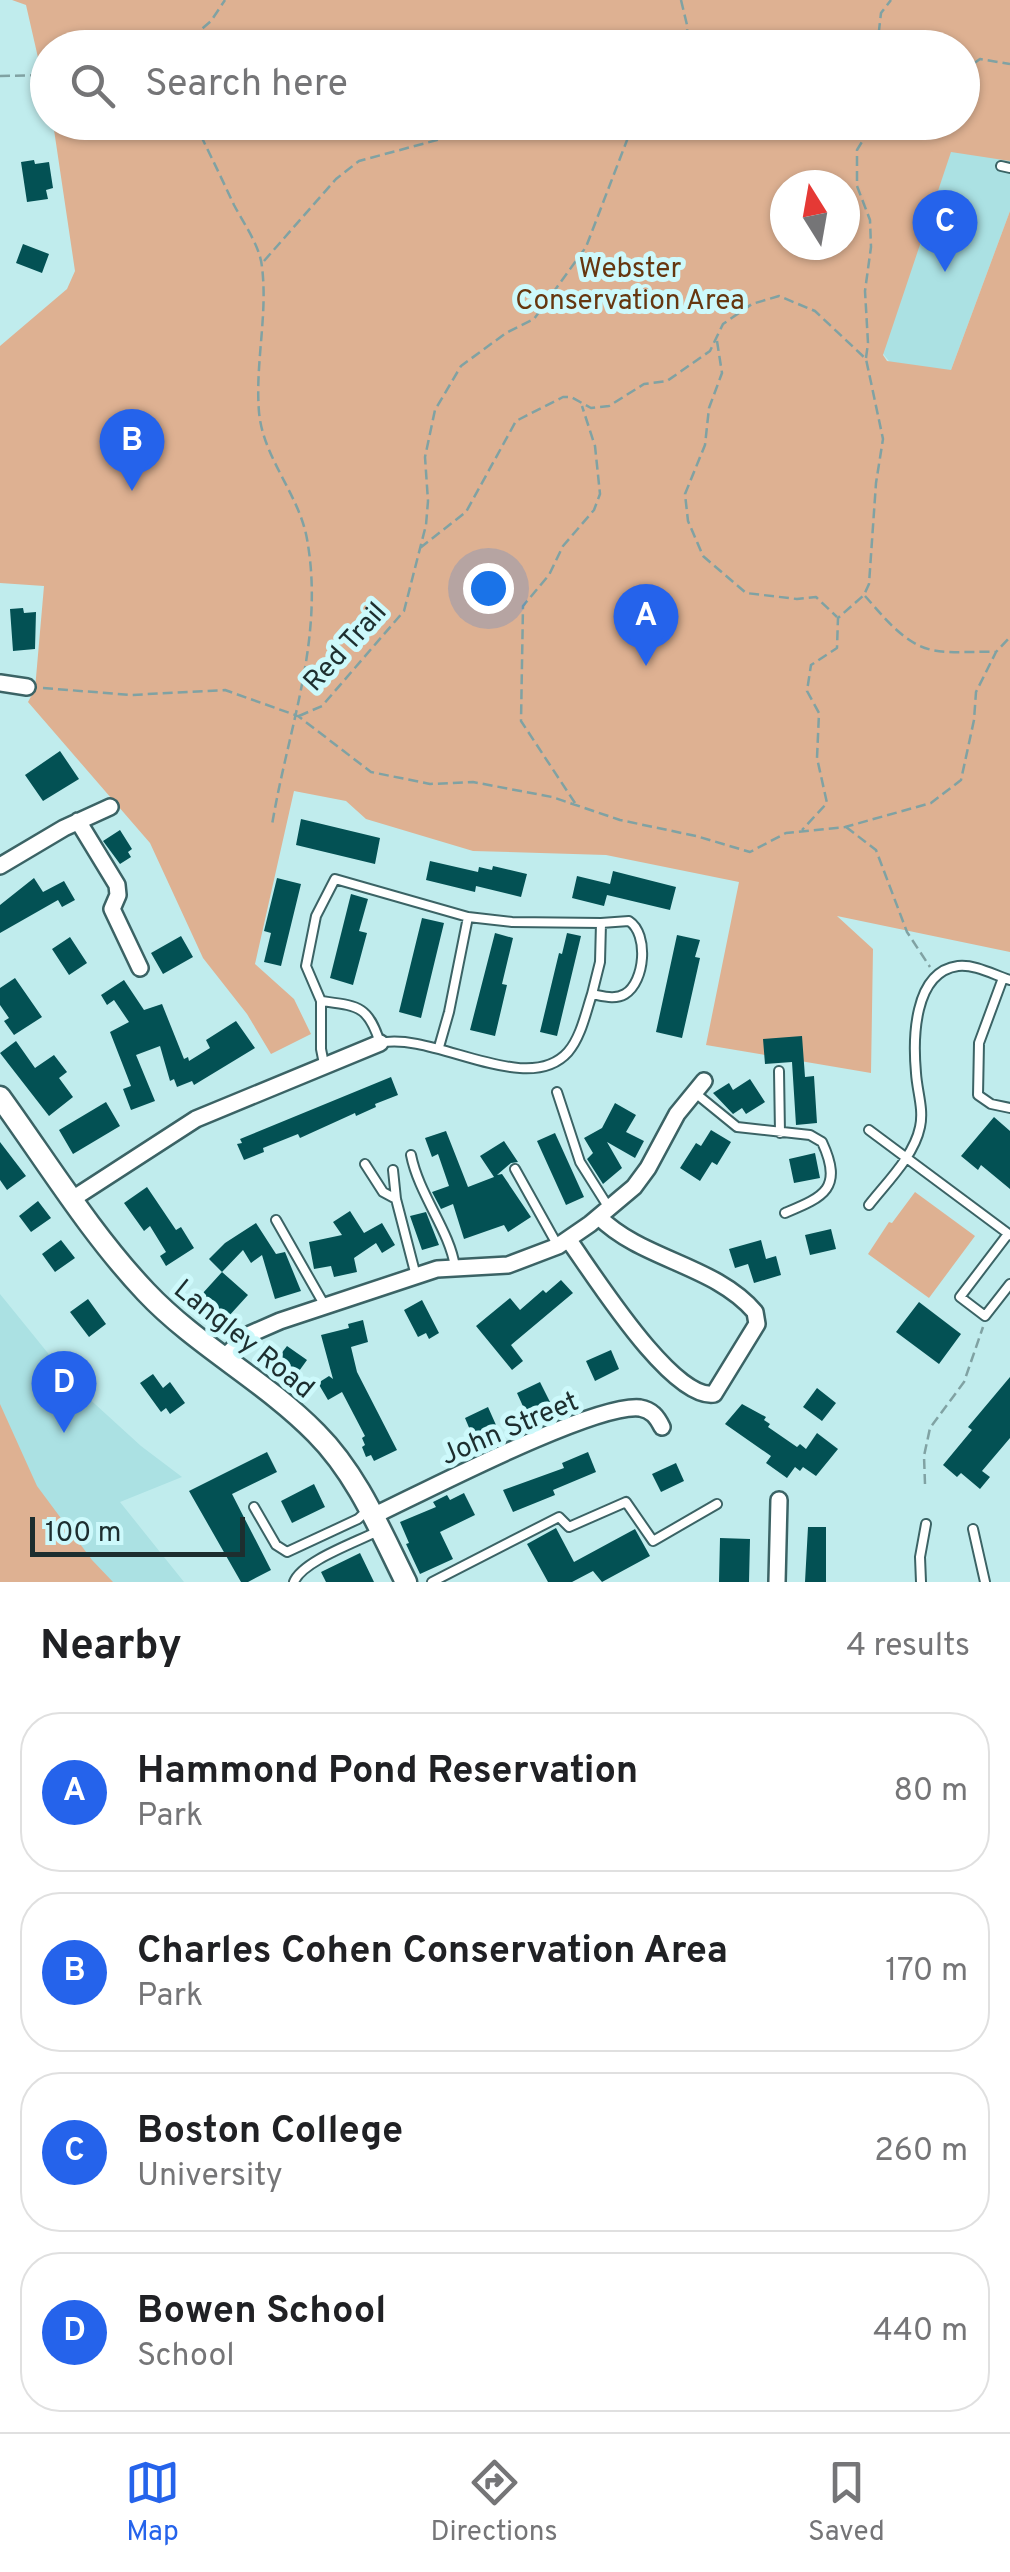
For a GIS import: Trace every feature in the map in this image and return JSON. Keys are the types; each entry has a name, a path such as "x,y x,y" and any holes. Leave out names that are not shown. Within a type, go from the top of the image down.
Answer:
{"street":[{"path":"0,683 27,687"},
{"path":"0,866 110,807"},
{"path":"78,821 117,885 118,895 112,909 140,968"},
{"path":"74,1198 196,1119 380,1043"},
{"path":"222,1359 258,1330 325,1306 416,1276 517,1263 563,1242 604,1213 642,1177 677,1114 699,1086"},
{"name":"Langley Road","path":"0,1097 144,1291 183,1328 318,1435 347,1471 406,1582"},
{"path":"563,1242 658,1361 700,1393 714,1394 757,1324 756,1312 712,1280 614,1230 604,1213"},
{"name":"John Street","path":"374,1518 474,1468 610,1412 644,1409 654,1414 662,1427"},
{"path":"777,1582 779,1500"}],"lane":[{"path":"324,1064 321,1001 306,966 316,916 335,879 468,917 512,922 629,921 642,934 644,944 632,987 626,994 610,998 592,994"},
{"path":"439,1046 450,1012 468,917"},
{"path":"321,1001 350,1005 366,1013 380,1043 404,1040 439,1046 473,1060 507,1066 547,1065 571,1049 592,994 600,962 600,923"},
{"path":"869,1205 906,1157 921,1124 915,1061 918,1022 924,993 936,976 960,966 1006,979 978,1043 978,1095 992,1104 1010,1108"},
{"path":"779,1071 780,1133"},
{"path":"699,1086 737,1127 818,1138 829,1169 824,1195 785,1213"},
{"path":"557,1092 580,1162 604,1213"},
{"path":"869,1130 1009,1235 960,1297 985,1316 1010,1284"},
{"path":"411,1155 429,1208 453,1254 455,1268"},
{"path":"365,1164 382,1192 396,1199"},
{"path":"515,1169 563,1242"},
{"path":"392,1170 416,1276"},
{"path":"276,1220 325,1306"},
{"path":"432,1582 560,1516 569,1527 626,1502 652,1541 717,1504"},
{"path":"254,1506 276,1545 287,1552 358,1519 374,1518"},
{"path":"294,1582 297,1575 374,1518"},
{"path":"921,1582 920,1557 926,1524"},
{"path":"973,1529 985,1582"}],"path":[{"path":"201,30 225,0"},
{"path":"681,0 687,30"},
{"path":"879,30 881,14 890,0"},
{"path":"980,59 1010,64"},
{"path":"0,76 30,75"},
{"path":"203,140 262,263 265,310 260,331 261,428 302,514 313,574 310,648 298,716 282,763 272,825"},
{"path":"262,263 336,179 359,161 437,140"},
{"name":"Red Trail","path":"628,140 586,246 534,319 506,332 461,366 435,410 425,457 428,501 404,611 322,706 298,716 370,772 430,784 472,782 552,797 620,820 750,852 786,833 845,826 931,803 961,780 976,692 996,652 1010,637"},
{"path":"800,832 827,803 817,758 819,713 807,691 811,665 837,648 838,618 864,595 869,584 883,440 866,359 865,291 871,248 870,220 857,186 856,150 862,140"},
{"path":"420,548 466,512 516,421 563,397 591,408 609,406 644,384 667,381 696,363 710,350 723,324 752,304 779,296 815,311 866,359"},
{"path":"716,337 722,373 709,408 705,444 685,494 688,520 702,556 746,593 797,600 816,597 838,618"},
{"path":"576,805 521,722 522,606 549,575 563,546 594,510 600,494 595,446 581,405"},
{"path":"864,595 887,622 919,646 936,651 996,652"},
{"path":"27,687 131,695 225,690 298,716"},
{"path":"845,826 876,850 907,932 936,976"},
{"path":"924,1484 930,1428 964,1382 985,1316"}],"shaded area":[{"path":"980,127 1010,136 1010,211 945,386 892,365 881,351 895,140 980,140"},
{"path":"0,1294 73,1384 141,1446 182,1477 120,1502 184,1582 0,1582"}],"green space":[{"name":"Webster Conservation Area","path":"12,0 1010,0 1010,161 951,152 883,355 887,361 951,370 1010,211 1010,952 837,916 873,949 871,1073 706,1045 739,882 606,855 473,851 366,819 346,801 294,791 255,964 294,999 311,1034 271,1054 247,1014 203,958 150,843 28,702 35,689 44,586 0,583 0,346 67,289 75,271 56,140 980,140 980,30 32,30 26,5"},
{"path":"915,1192 975,1236 929,1298 868,1254"},
{"path":"0,1404 37,1486 113,1582 0,1582"}],"building":[{"path":"34,160 35,164 49,162 53,188 46,190 48,199 27,202 21,162"},
{"path":"23,244 49,254 42,273 16,263"},
{"path":"23,608 24,613 36,612 35,649 13,651 10,609"},
{"path":"60,751 79,779 43,801 25,775"},
{"path":"301,819 380,838 375,864 296,845"},
{"path":"120,830 132,849 128,852 131,857 120,864 103,841"},
{"path":"430,861 478,872 479,867 492,870 493,866 527,874 521,897 476,886 475,892 426,880"},
{"path":"613,871 676,887 670,910 607,895 604,906 572,898 577,876 610,884"},
{"path":"34,878 43,892 64,881 75,900 62,907 58,900 0,933 0,905"},
{"path":"277,878 301,884 281,966 264,962 271,933 264,931"},
{"path":"351,894 368,899 359,931 367,933 353,985 330,978"},
{"path":"422,918 444,923 421,1018 399,1012"},
{"path":"495,933 513,938 495,1036 470,1030"},
{"path":"567,933 581,936 557,1036 540,1032"},
{"path":"677,935 700,940 695,957 700,958 682,1038 656,1032"},
{"path":"181,936 193,957 163,974 151,953"},
{"path":"70,937 87,963 69,975 52,949"},
{"path":"15,978 42,1017 14,1035 4,1021 9,1018 0,1005 0,988"},
{"path":"124,980 144,1010 162,1004 184,1059 188,1057 189,1061 210,1048 206,1040 236,1021 255,1048 194,1085 192,1081 177,1087 174,1079 170,1081 160,1046 136,1055 155,1101 131,1110 123,1089 131,1086 110,1032 129,1022 114,1000 107,1005 101,995"},
{"path":"802,1036 805,1077 814,1076 817,1123 796,1125 792,1062 765,1064 763,1039"},
{"path":"16,1041 35,1068 54,1055 67,1072 59,1078 73,1097 49,1116 0,1053"},
{"path":"391,1077 398,1095 300,1138 298,1134 263,1148 264,1152 244,1160 237,1144 242,1143 240,1139"},
{"path":"750,1079 765,1102 746,1114 742,1108 733,1114 713,1093 729,1083 733,1090"},
{"path":"106,1102 120,1126 73,1154 59,1130"},
{"path":"615,1103 636,1115 626,1132 644,1141 635,1158 607,1142 622,1168 603,1184 587,1159 593,1153 584,1138 602,1128"},
{"path":"994,1117 1010,1131 1010,1189 981,1165 978,1170 961,1156"},
{"path":"711,1130 731,1142 717,1165 712,1162 700,1181 680,1168 696,1143 701,1146"},
{"path":"446,1131 468,1187 494,1177 480,1156 504,1141 518,1162 497,1175 502,1174 531,1217 508,1232 504,1225 464,1239 453,1204 441,1209 432,1192 449,1186 438,1154 432,1157 425,1138"},
{"path":"555,1133 584,1197 566,1205 537,1141"},
{"path":"0,1142 26,1176 7,1190 0,1180"},
{"path":"815,1153 820,1178 794,1183 789,1159"},
{"path":"147,1187 176,1230 181,1227 194,1248 166,1266 160,1256 166,1252 150,1226 144,1231 124,1203"},
{"path":"38,1201 51,1218 31,1232 19,1216"},
{"path":"350,1211 364,1233 382,1223 395,1245 382,1253 376,1243 354,1258 357,1272 334,1277 331,1266 314,1269 309,1242 342,1235 333,1222"},
{"path":"426,1212 439,1245 422,1250 410,1216"},
{"path":"256,1223 276,1254 285,1252 301,1291 275,1299 262,1255 251,1263 243,1250 222,1272 209,1259"},
{"path":"831,1229 836,1249 810,1255 805,1235"},
{"path":"61,1240 75,1258 55,1272 42,1254"},
{"path":"761,1240 766,1259 776,1256 781,1275 754,1283 748,1264 735,1268 729,1249"},
{"path":"222,1272 248,1295 228,1317 202,1294"},
{"path":"561,1280 573,1293 511,1345 523,1361 512,1370 476,1326 510,1298 520,1310"},
{"path":"88,1299 106,1324 89,1337 70,1312"},
{"path":"422,1300 439,1333 429,1339 426,1333 418,1337 404,1310"},
{"path":"919,1302 961,1334 939,1364 896,1332"},
{"path":"363,1320 368,1342 351,1347 357,1372 397,1450 374,1461 371,1455 366,1457 362,1447 365,1436 342,1392 328,1400 318,1383 329,1376 333,1379 321,1335"},
{"path":"287,1346 307,1360 294,1378 274,1363"},
{"path":"611,1350 619,1369 595,1381 586,1361"},
{"path":"153,1374 163,1388 170,1382 185,1403 170,1414 166,1408 161,1412 140,1383"},
{"path":"1010,1377 1010,1438 982,1471 990,1477 980,1489 961,1473 957,1477 943,1465 972,1430 968,1427"},
{"path":"540,1382 550,1402 526,1413 517,1393"},
{"path":"817,1388 836,1403 822,1421 803,1407"},
{"path":"742,1404 766,1417 768,1427 797,1447 800,1444 806,1449 817,1433 838,1449 816,1476 803,1467 800,1471 795,1467 787,1478 766,1463 771,1456 725,1424"},
{"path":"488,1407 496,1425 473,1437 465,1418"},
{"path":"267,1452 277,1472 232,1494 271,1570 241,1582 189,1491"},
{"path":"588,1452 596,1472 513,1512 503,1490 564,1468 562,1463"},
{"path":"676,1463 684,1481 661,1492 652,1474"},
{"path":"314,1484 325,1507 292,1523 281,1501"},
{"path":"464,1493 475,1515 440,1532 453,1559 420,1574 400,1522 436,1507 433,1502 447,1495 450,1500"},
{"path":"808,1527 826,1527 826,1582 805,1582"},
{"path":"556,1528 574,1562 635,1529 650,1556 602,1582 593,1571 572,1582 548,1582 527,1544"},
{"path":"720,1538 750,1539 749,1582 719,1582"},
{"path":"360,1553 374,1582 326,1582 321,1572"}],"place":[{"name":"Boston College","path":"945,272"},
{"name":"Charles Cohen Conservation Area","path":"132,491"},
{"name":"Hammond Pond Reservation","path":"646,666"},
{"name":"Bowen School","path":"64,1433"}]}
